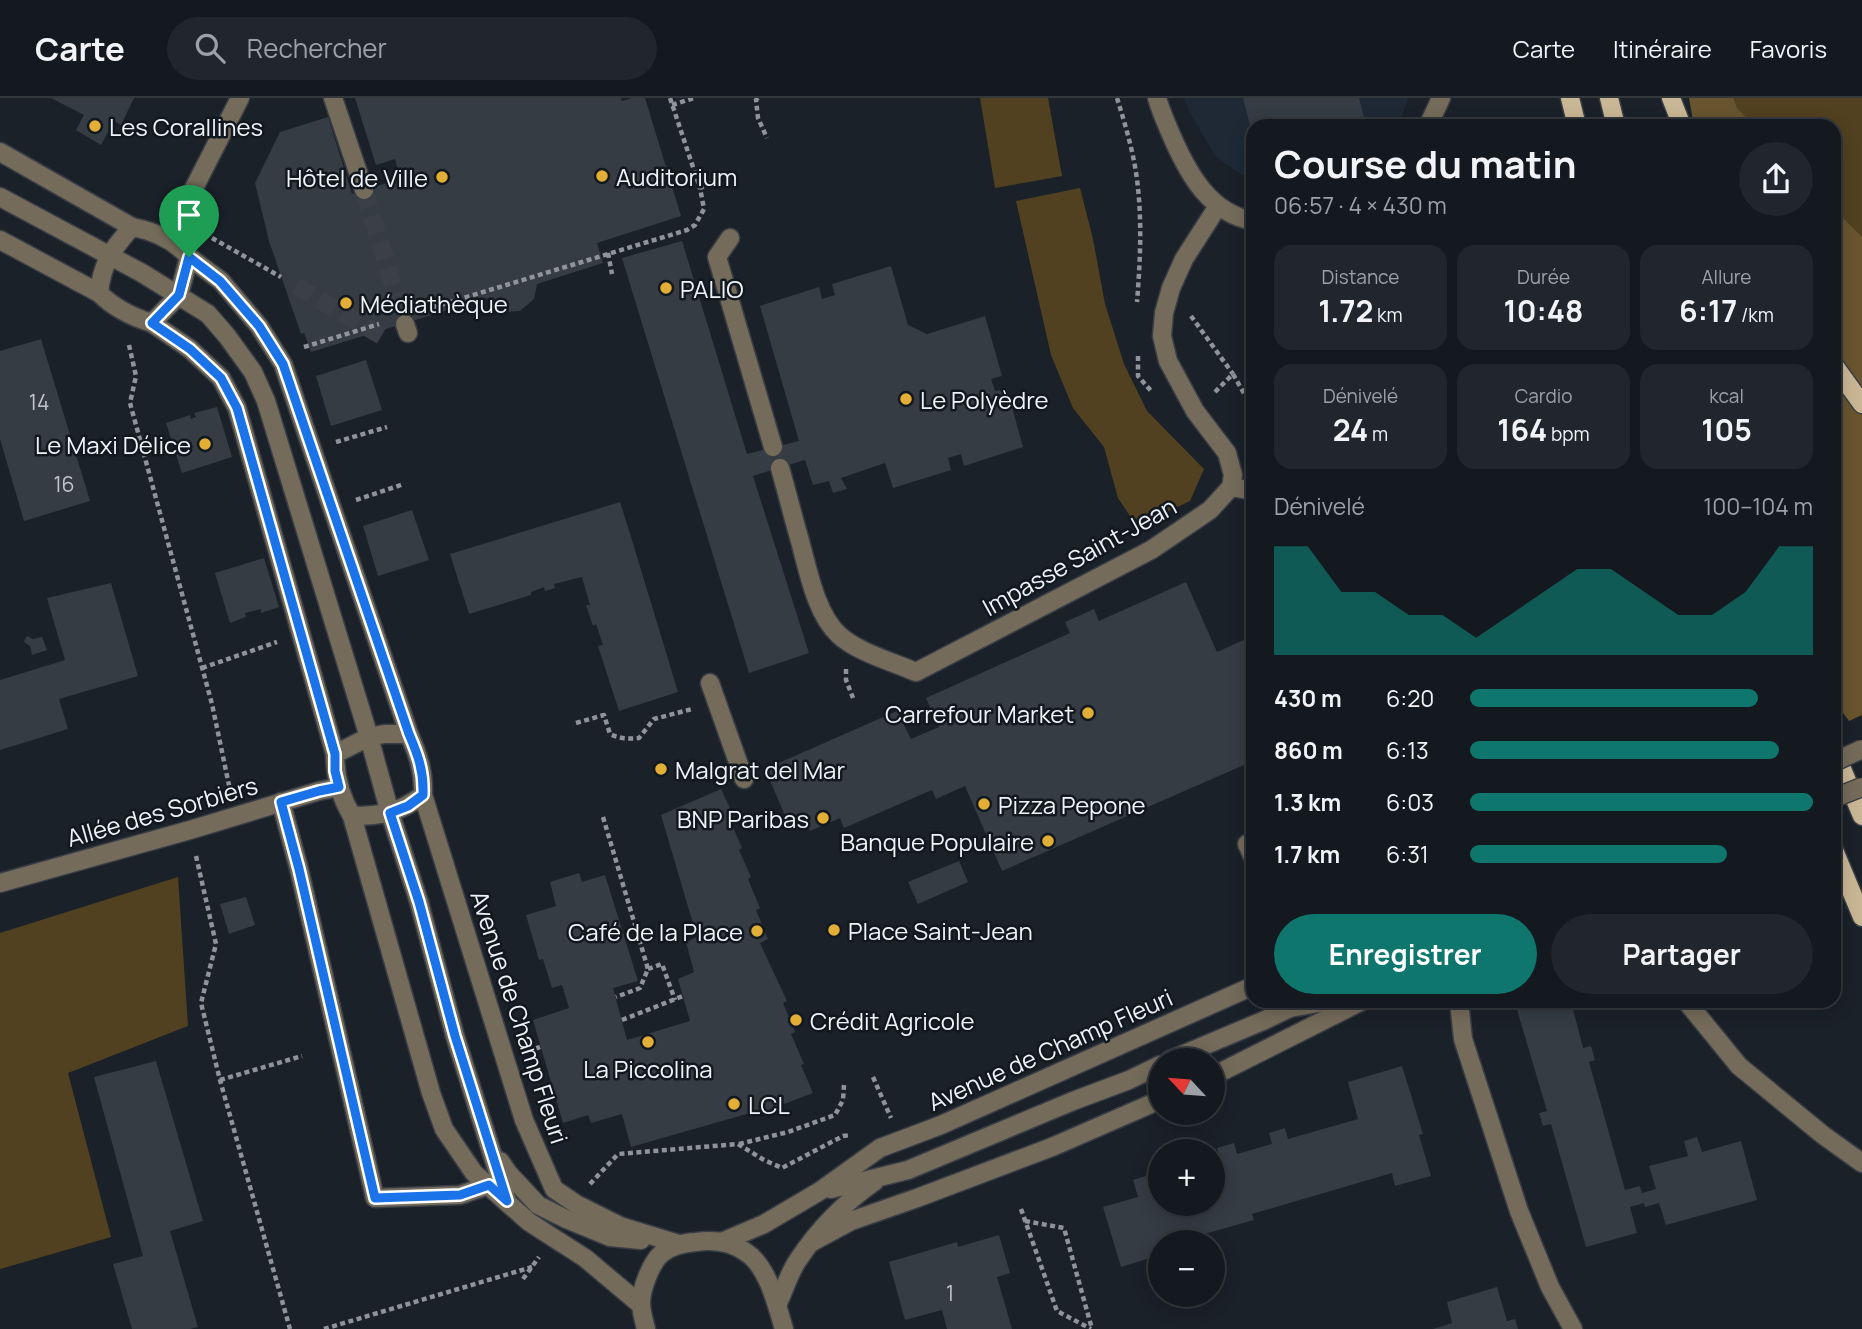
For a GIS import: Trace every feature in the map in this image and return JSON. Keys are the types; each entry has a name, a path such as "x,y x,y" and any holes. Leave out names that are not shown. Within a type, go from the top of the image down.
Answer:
{"main road":[{"path":"1570,98 1575,119"},
{"path":"1609,98 1614,119"},
{"path":"1671,98 1679,119"},
{"path":"1841,375 1862,404"},
{"path":"1841,766 1862,816"},
{"path":"1841,867 1862,917"}],"street":[{"path":"168,239 240,98"},
{"path":"333,98 364,190"},
{"path":"1157,98 1186,168 1196,184 1218,206 1246,220"},
{"path":"1432,119 1441,98"},
{"name":"Avenue de Champ Fleuri","path":"0,152 132,227 148,230 180,247 220,281 259,326 283,364 416,751 424,777 423,795 524,1120 554,1189 576,1204 620,1226 679,1244"},
{"path":"0,197 108,255 208,314 253,372 266,401 369,737 419,902 455,1036 507,1201"},
{"path":"1218,206 1184,259 1171,288 1164,313 1162,336 1168,361 1195,411 1227,453 1233,475 1231,486 1246,489"},
{"path":"99,293 101,274 108,255 132,227"},
{"path":"730,238 717,257 773,447"},
{"path":"0,240 99,293 111,305 152,323 190,349 221,378 237,408 335,754 339,787 352,816 431,1093 444,1129 474,1173 529,1222 585,1258 641,1305"},
{"path":"152,323 179,295 189,257"},
{"name":"Impasse Saint-Jean","path":"780,468 812,584 823,613 839,635 857,647 916,672 1151,550 1210,510 1231,486"},
{"path":"710,683 744,779"},
{"path":"335,754 369,737 409,734"},
{"path":"1841,759 1862,749"},
{"name":"Allée des Sorbiers","path":"0,883 339,787"},
{"path":"1841,796 1862,787"},
{"path":"352,816 390,813 408,806 423,795"},
{"path":"281,802 375,1198 460,1195 489,1185"},
{"name":"Avenue de Champ Fleuri","path":"724,1241 764,1224 820,1191 880,1148 941,1125 1246,989"},
{"path":"1197,1048 1287,1008"},
{"path":"1225,1070 1349,1008"},
{"path":"1460,1008 1463,1040 1519,1211 1550,1287 1573,1329"},
{"path":"1692,1008 1739,1066 1823,1135 1862,1163"},
{"path":"820,1191 908,1170 1148,1071"},
{"path":"812,1242 851,1221 1052,1147 1148,1105"},
{"path":"491,1147 509,1174 538,1205 566,1219 610,1237 679,1244 724,1241 748,1253 761,1267 784,1329"},
{"path":"777,1305 796,1262 835,1214 861,1191 883,1177"},
{"path":"646,1329 641,1305 643,1287 661,1254 679,1244"}],"path":[{"path":"420,311 687,230 695,225 704,209 700,188 670,98"},
{"path":"672,105 694,98"},
{"path":"758,98 758,118 767,138"},
{"path":"700,188 716,180"},
{"path":"237,251 281,277"},
{"path":"608,254 612,274"},
{"path":"313,344 380,323"},
{"path":"312,449 387,426"},
{"path":"331,508 404,484"},
{"path":"202,668 278,642"},
{"path":"576,723 604,715 610,734 619,738 639,738 654,719 717,703"},
{"path":"603,817 649,969 640,988 616,998"},
{"path":"649,969 662,964 675,1000"},
{"path":"622,1020 683,996"},
{"path":"220,1080 302,1056"},
{"path":"873,1077 894,1127"},
{"path":"576,1204 594,1179 618,1154 738,1144 788,1132 835,1115 843,1100 844,1085"},
{"path":"738,1144 782,1168 843,1136 856,1134"},
{"path":"1021,1209 1057,1311 1091,1329"},
{"path":"1025,1221 1064,1228 1091,1329"},
{"path":"324,1329 532,1267"}],"shaded area":[{"path":"980,98 1048,98 1062,176 995,188"},
{"path":"1184,98 1408,98 1401,119 1246,119 1246,176 1215,156"},
{"path":"1689,98 1733,98 1737,108 1747,119 1693,119"},
{"path":"1719,98 1862,98 1862,321 1841,289 1841,119 1732,119"},
{"path":"1080,188 1105,304 1124,364 1147,411 1204,469 1190,501 1144,523 1130,516 1118,498 1104,447 1073,408 1051,355 1016,201"},
{"path":"1841,216 1862,237 1862,715 1849,721 1841,710"},
{"path":"178,877 188,1026 68,1073 111,1237 0,1269 0,933"}],"building":[{"name":"Les Corallines","path":"51,98 134,98 121,125 114,121 101,145 76,130 84,115"},
{"path":"355,98 621,98 622,101 645,98 681,216 597,243 603,263 537,284 534,299 520,311 506,312 491,304 487,298 311,352 304,333 301,334 269,241 255,183 280,132 328,117 352,194 400,179 395,159 376,165"},
{"path":"1243,98 1359,98 1364,119 1248,119"},
{"path":"682,241 747,454 799,441 760,306 819,287 822,299 835,295 832,284 891,266 908,325 927,334 985,316 1002,376 991,379 995,391 1007,389 1023,447 964,466 961,454 948,458 951,470 893,488 885,463 841,478 847,489 833,493 829,481 813,485 805,460 753,476 809,653 749,673 622,258"},
{"path":"41,339 90,501 24,521 0,439 0,351"},
{"path":"366,360 382,410 331,426 316,376"},
{"path":"217,407 232,457 182,473 166,423 190,415 191,419 196,417 194,413"},
{"path":"620,502 678,692 619,711 598,646 603,645 586,605 590,605 582,577 554,584 555,588 545,591 544,587 531,592 531,595 469,614 450,554"},
{"path":"412,510 429,560 378,576 363,526"},
{"path":"264,558 279,607 261,613 261,609 245,613 246,617 230,623 215,573"},
{"name":"Carrefour Market","path":"1186,582 1217,652 1246,639 1246,764 1002,871 965,786 936,799 932,790 844,828 840,818 810,831 805,821 790,827 765,769 897,711 911,739 939,727 926,698 1070,633 1065,622 1094,609 1099,621"},
{"path":"111,583 138,676 59,699 68,729 0,750 0,680 65,660 47,598"},
{"path":"27,636 33,639 42,637 47,650 32,655 30,646 24,642"},
{"path":"721,789 734,817 730,820 742,848 739,850 760,908 756,910 768,939 760,943 787,1001 783,1003 795,1032 791,1034 813,1093 753,1116 750,1113 631,1147 622,1114 591,1123 588,1115 563,1123 533,1020 569,1008 562,985 552,988 543,959 539,960 526,915 556,906 550,882 579,873 582,882 605,875 638,981 613,988 627,1040 690,1021 678,979 694,972 686,942 697,937 661,815"},
{"path":"959,861 968,882 918,904 908,882"},
{"path":"246,897 255,925 229,934 220,904"},
{"path":"1516,1008 1573,1008 1583,1048 1591,1046 1595,1060 1589,1062 1625,1190 1640,1186 1642,1193 1656,1189 1649,1166 1688,1156 1684,1141 1697,1137 1702,1152 1741,1141 1757,1200 1666,1225 1659,1203 1645,1207 1644,1203 1630,1207 1637,1233 1586,1247 1551,1124 1543,1126 1539,1113 1547,1111"},
{"path":"156,1061 203,1221 170,1231 198,1327 190,1329 132,1329 113,1264 143,1256 94,1077"},
{"path":"1402,1066 1423,1134 1419,1135 1431,1176 1395,1186 1392,1173 1252,1214 1254,1220 1219,1230 1148,1230 1148,1259 1121,1267 1103,1207 1138,1197 1133,1180 1148,1175 1148,1216 1225,1216 1225,1146 1234,1143 1237,1154 1272,1144 1269,1133 1285,1128 1288,1139 1358,1119 1348,1082"},
{"path":"999,1235 1010,1273 997,1277 1012,1329 947,1329 942,1310 905,1320 889,1262 957,1242 958,1247"},
{"path":"1497,1287 1507,1321 1515,1319 1518,1329 1433,1329 1452,1323 1447,1302"}],"tunnel":[{"path":"364,190 405,324"},
{"path":"296,286 387,339"}],"place":[{"name":"Les Corallines","path":"95,126"},
{"name":"Auditorium","path":"602,176"},
{"name":"Hôtel de Ville","path":"442,177"},
{"name":"PALIO","path":"666,288"},
{"name":"Médiathèque","path":"346,303"},
{"name":"Le Polyèdre","path":"906,399"},
{"name":"Le Maxi Délice","path":"205,444"},
{"name":"Carrefour Market","path":"1088,713"},
{"name":"Malgrat del Mar","path":"661,769"},
{"name":"Pizza Pepone","path":"984,804"},
{"name":"BNP Paribas","path":"823,818"},
{"name":"Banque Populaire","path":"1048,841"},
{"name":"Place Saint-Jean","path":"834,930"},
{"name":"Café de la Place","path":"757,931"},
{"name":"Crédit Agricole","path":"796,1020"},
{"name":"La Piccolina","path":"648,1042"},
{"name":"LCL","path":"734,1104"}],"route":[{"path":"189,257 220,281 259,326 283,364 416,751 424,777 423,795 408,806 390,813 419,902 455,1036 507,1201 489,1185 460,1195 375,1198 281,802 339,787 335,754 237,408 221,378 190,349 152,323 179,295 189,257"}]}
